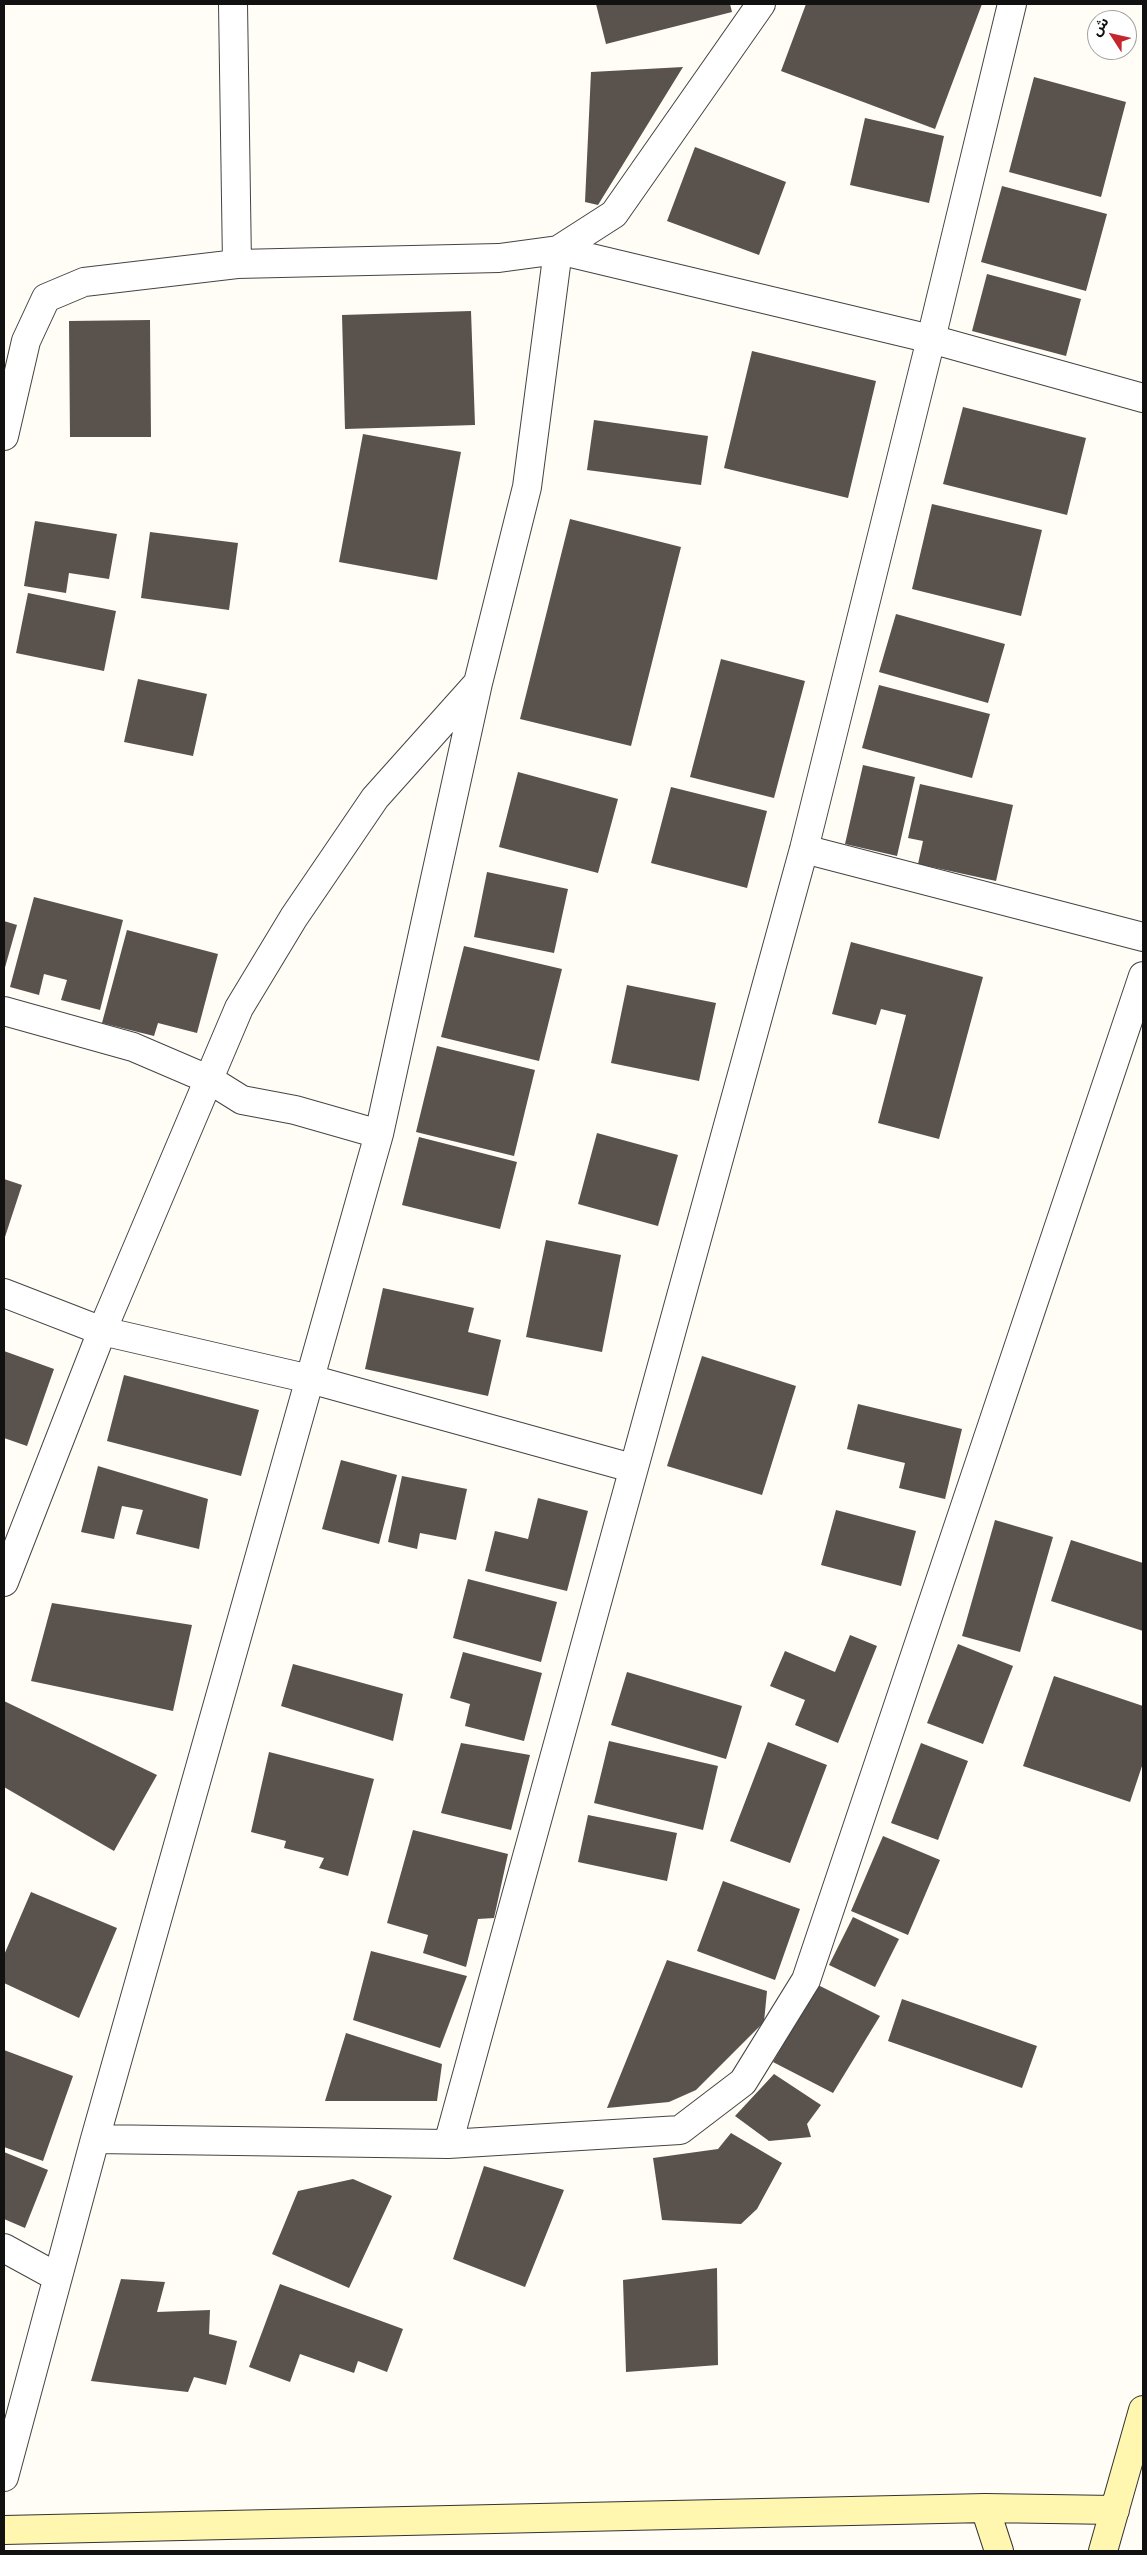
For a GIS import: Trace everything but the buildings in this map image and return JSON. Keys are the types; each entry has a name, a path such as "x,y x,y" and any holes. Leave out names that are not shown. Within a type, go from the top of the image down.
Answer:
{"main road":[{"path":"1103,2551 1143,2410"},
{"path":"4,2530 986,2508 1115,2510"},
{"path":"986,2508 999,2551"}],"street":[{"path":"233,4 237,264"},
{"path":"4,2477 95,2139 379,1134 478,683 527,487 558,250 614,214 760,4"},
{"path":"448,2144 632,1468 804,849 1012,4"},
{"path":"4,436 26,341 46,298 84,282 237,264 498,258 558,250 931,339 1143,398"},
{"path":"4,1582 102,1331 239,1008 294,917 375,798 478,683"},
{"path":"804,849 1143,937"},
{"path":"95,2139 448,2144 680,2130 742,2082 806,1980 1143,976"},
{"path":"4,1010 133,1047 210,1080 242,1100 295,1110 379,1134"},
{"path":"4,1293 102,1331 310,1379 632,1468"},
{"path":"4,2248 57,2277"}]}
